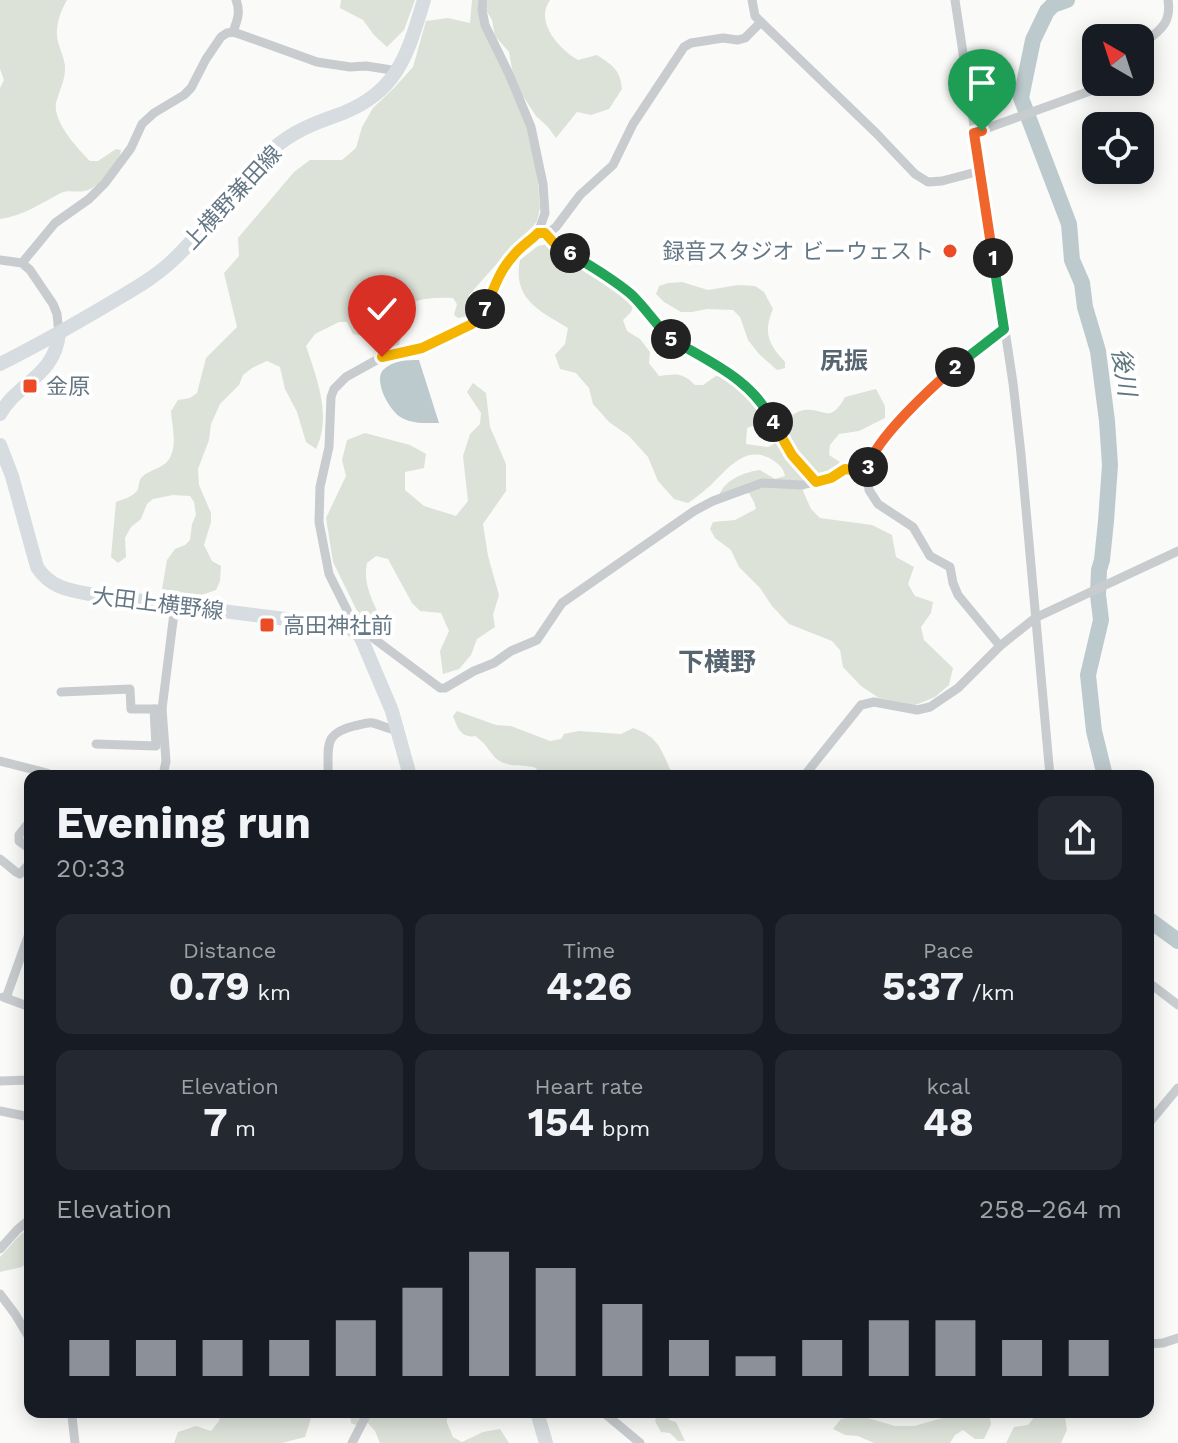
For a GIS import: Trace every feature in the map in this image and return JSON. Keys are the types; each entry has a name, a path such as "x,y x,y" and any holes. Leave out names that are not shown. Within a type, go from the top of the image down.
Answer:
{"main road":[{"name":"上横野兼田線","path":"0,364 59,334 129,292 172,261 258,164 283,141 306,127 361,105 383,88 398,71 409,50 424,0"},
{"path":"0,414 8,402 46,368 59,334"},
{"name":"大田上横野線","path":"0,445 16,489 37,567 44,577 64,589 354,631"},
{"path":"354,631 392,711 408,770"},
{"path":"539,1418 546,1443"}],"street":[{"path":"233,32 239,7 236,0"},
{"path":"483,0 485,25 531,127 543,184 545,213 542,233"},
{"path":"752,0 755,16 915,174 928,182 980,171"},
{"path":"955,0 1021,454 1049,770"},
{"path":"1154,35 1164,27 1169,11 1168,0"},
{"path":"761,22 745,38 723,38 684,47 633,124 613,165 580,195 556,227 542,233 514,255 495,284 485,310 472,324 422,348 382,357 346,377 334,389 329,447 320,487 319,532 329,574 354,631 369,635 440,688 445,688 537,640 562,603 694,511 762,483 802,485 831,478 845,469 867,472"},
{"path":"22,263 55,223 89,199 105,183 131,148 142,124 191,88 215,44 227,33 233,32 317,62 398,71"},
{"path":"974,133 1082,94"},
{"path":"542,233 615,282 672,340 738,379 762,405 792,455 816,482"},
{"path":"0,260 22,263 30,270 53,304 59,334"},
{"path":"1000,646 958,595 950,567 930,556 913,527 872,497 867,472 870,460 897,425 943,377 1004,329"},
{"path":"809,770 861,705 874,702 917,710 930,707 958,688 1000,646 1035,618 1178,551"},
{"path":"96,744 156,746 158,709 175,605"},
{"path":"61,692 130,689 131,709 158,709"},
{"path":"158,709 166,761 164,770"},
{"path":"328,770 330,743 332,735 338,730 367,723 398,730"},
{"path":"0,761 35,770"},
{"path":"24,829 19,835 19,841 24,845"},
{"path":"0,859 20,874 24,870"},
{"path":"24,946 3,997 24,1005"},
{"path":"1154,987 1178,1005"},
{"path":"0,1081 24,1080"},
{"path":"1154,1117 1178,1088"},
{"path":"0,1111 24,1116"},
{"path":"0,1249 24,1224"},
{"path":"0,1294 24,1328"},
{"path":"1154,1344 1178,1338"},
{"path":"72,1418 75,1443"},
{"path":"352,1443 365,1418"},
{"path":"610,1418 640,1443"}],"shaded area":[{"path":"0,0 67,0 57,31 65,66 56,103 58,118 90,161 98,161 116,149 121,150 117,162 95,186 62,193 23,212 0,219 0,88 4,80 0,69"},
{"path":"341,0 415,0 404,30 387,47 363,20 340,8"},
{"path":"472,0 480,0 527,125 537,171 540,208 537,221 469,295 467,316 458,318 454,315 457,304 453,298 430,298 407,305 396,314 401,332 396,350 379,354 362,336 353,334 347,322 339,322 315,334 306,346 323,411 321,436 316,449 306,442 297,412 285,389 280,367 267,361 243,375 239,385 220,404 198,469 199,485 211,513 204,545 212,561 221,566 220,581 216,590 195,596 168,594 162,589 167,560 175,549 190,540 196,515 194,502 190,496 153,499 147,504 141,519 131,527 125,538 126,557 118,563 111,557 116,502 134,494 143,476 168,460 174,440 171,411 178,400 197,393 206,358 237,327 224,273 239,256 238,238 294,172 310,160 342,160 356,148 362,127 373,108 413,67 426,21 448,18 470,23"},
{"path":"488,0 550,0 546,8 547,26 564,50 578,60 597,55 617,72 622,89 609,109 591,115 577,112 556,138 521,93 509,52 495,36 486,10"},
{"path":"548,244 634,304 623,320 627,331 640,339 650,352 649,363 659,376 679,375 695,385 703,385 716,376 725,377 765,412 763,422 747,428 746,444 768,447 782,440 786,419 795,413 812,410 831,413 845,397 876,389 885,406 885,418 859,431 839,434 830,445 829,455 840,462 832,472 805,482 803,491 811,509 820,518 872,525 892,535 896,557 914,567 908,584 915,596 933,602 931,613 921,627 924,640 953,668 949,685 935,697 913,706 879,698 861,686 843,667 840,650 832,641 789,624 739,567 731,550 715,538 710,529 713,522 735,520 756,509 749,493 719,496 725,485 741,475 760,470 775,479 785,476 774,461 763,456 744,457 688,503 674,499 658,481 648,457 593,404 589,388 576,373 560,369 555,355 565,344 568,328 530,302 520,285 520,260 538,246"},
{"path":"682,282 708,290 738,285 755,286 764,292 773,309 768,324 769,337 785,362 785,368 777,370 759,354 748,340 740,317 733,310 681,312 656,294 659,286"},
{"path":"419,360 439,423 415,422 397,415 381,388 380,375 391,364"},
{"path":"473,383 486,393 490,427 506,464 506,491 483,524 499,595 493,615 495,627 477,639 471,655 459,669 443,674 440,651 449,631 441,613 420,611 412,603 388,559 376,556 367,563 366,580 385,627 377,632 361,619 333,562 326,518 346,476 342,460 347,440 365,433 410,445 426,454 424,468 405,472 405,490 424,506 456,516 468,501 463,456 470,434 480,424 481,413 467,392"},
{"path":"457,711 550,741 578,731 621,734 633,728 655,741 670,770 537,770 507,764 498,760 476,737 462,733 453,716"},
{"path":"24,1232 24,1265 0,1272 0,1257"},
{"path":"220,1418 311,1418 305,1437 282,1443 174,1443 178,1432 196,1426 211,1431"},
{"path":"351,1418 447,1418 453,1437 462,1442 483,1432 500,1429 509,1443 380,1443 367,1422 351,1423"},
{"path":"656,1418 669,1418 676,1422 685,1441 678,1441 670,1433 661,1432"},
{"path":"848,1418 868,1418 895,1426 914,1426 943,1418 990,1418 991,1424 984,1439 975,1439 963,1430 950,1443 874,1443 833,1429 841,1419"},
{"path":"1033,1418 1065,1418 1067,1430 1061,1443 1006,1443 1014,1427 1028,1425"}],"waterway":[{"name":"後川","path":"1067,0 1047,11 1033,40 1021,98 1069,224 1072,260 1082,283 1085,307 1098,351 1107,421 1110,465 1099,570 1101,620 1088,675 1094,731 1104,770"},
{"name":"後川","path":"1154,923 1178,941"}],"place":[{"name":"録音スタジオ ビーウェスト","path":"950,251"},
{"name":"金原","path":"30,386"},
{"name":"高田神社前","path":"267,625"}],"district":[{"name":"尻振","path":"844,361"},
{"name":"下横野","path":"717,662"}],"route":[{"path":"382,357 422,348 472,324 485,310 495,284 514,255 538,233 545,233 554,243 632,296 672,340 738,379 762,405 792,455 816,482 831,478 845,469 867,472 870,460 897,425 943,377 1004,329 974,133 982,131"}]}
